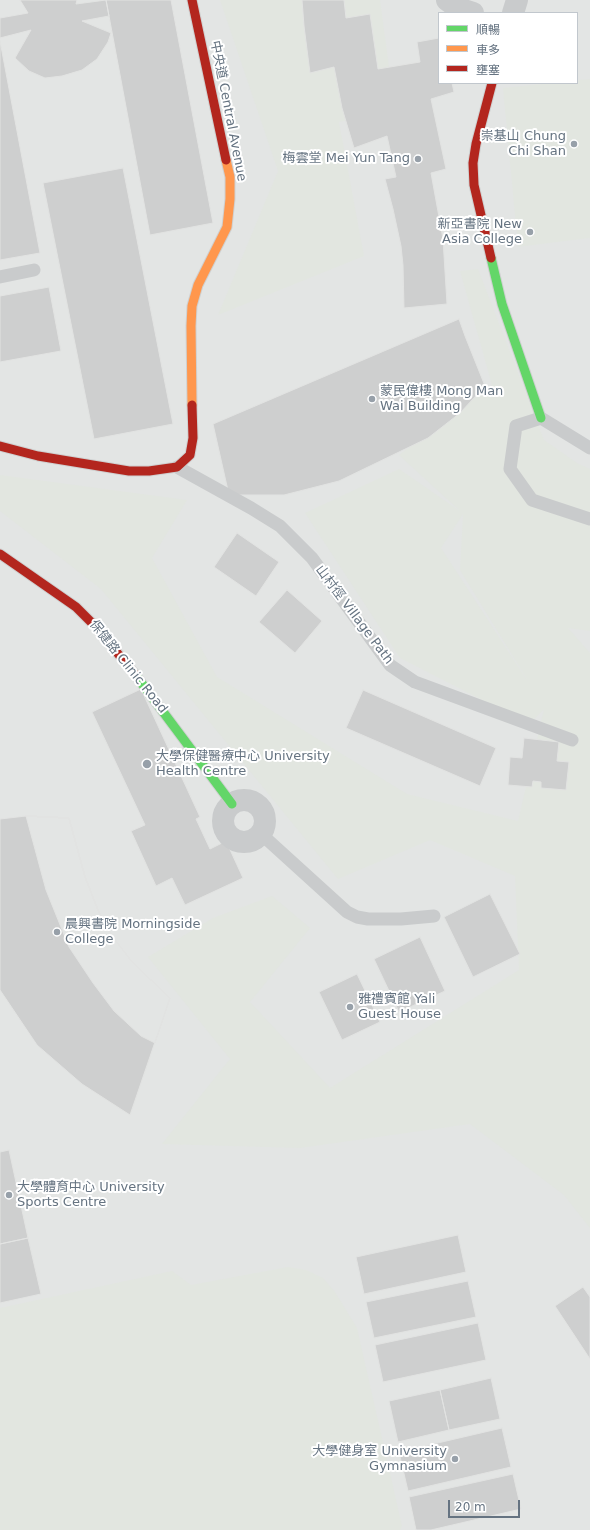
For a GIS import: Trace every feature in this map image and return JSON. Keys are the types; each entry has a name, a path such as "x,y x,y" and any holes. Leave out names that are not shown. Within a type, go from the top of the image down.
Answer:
{"street":[{"name":"中央道 Central Avenue","path":"177,467 190,455 193,438 192,306 198,285 226,227 230,199 230,177 192,0"},
{"path":"446,0 458,8 470,12"},
{"path":"513,12 517,0"},
{"path":"492,84 476,144 473,163 474,185 502,304 541,418"},
{"path":"0,446 38,456 128,471 149,471 177,467"},
{"name":"保健路 Clinic Road","path":"0,554 71,603 96,626 148,690 232,804"},
{"path":"243,800 256,803 261,808 265,821 260,833 256,838 249,840 236,840 230,836 224,824 226,811 232,804 243,800"}],"lane":[{"path":"0,277 34,270"},
{"path":"590,448 541,418 516,426 510,469 532,500 590,519"},
{"name":"山村徑 Village Path","path":"177,467 280,526 312,558 390,665 415,682 572,740"},
{"path":"260,833 347,912 357,917 368,919 401,919 434,916"}],"shaded area":[{"path":"0,0 590,0 590,1530 0,1530"},
{"path":"220,0 380,0 395,111 339,122 364,256 218,315 278,171"},
{"path":"590,79 590,238 518,247 503,88 542,84 578,84 578,80"},
{"path":"478,269 544,440 577,463 590,469 590,631 568,628 590,653 590,1228 564,1195 470,1124 300,1148 162,1144 230,1059 148,957 213,918 272,896 310,928 250,1002 330,1088 519,970 515,876 430,840 338,879 101,589 0,511 0,475 187,500 152,558 217,677 407,794 518,821 544,709 529,724 400,658 305,513 399,469 460,511 399,455 492,385 460,271","holes":["463,514 460,570 531,686 441,548"]},
{"path":"288,1267 306,1270 323,1278 335,1292 357,1328 402,1526 400,1530 0,1530 0,1308 172,1271 191,1285"}],"building":[{"path":"20,0 77,0 76,4 106,0 109,16 82,21 111,33 108,42 97,59 82,70 62,76 45,78 29,71 15,58 31,30 0,38 0,18 28,13"},
{"path":"106,0 171,0 213,223 150,235"},
{"name":"梅雲堂 Mei Yun Tang","path":"302,0 344,0 346,18 370,14 378,69 420,62 417,42 438,38 438,84 452,84 454,92 431,99 446,169 431,173 443,239 447,304 404,308 401,246 385,179 396,177 387,136 354,148 342,108 334,67 310,73"},
{"path":"0,41 40,253 0,260"},
{"path":"123,168 173,424 94,439 43,183"},
{"path":"49,287 61,351 0,362 0,296"},
{"name":"蒙民偉樓 Mong Man Wai Building","path":"459,319 485,386 460,413 428,438 339,481 284,495 229,495 213,424"},
{"path":"237,533 279,562 256,596 214,567"},
{"path":"287,590 322,621 295,653 259,622"},
{"name":"大學保健醫療中心 University Health Centre","path":"141,689 200,817 196,819 210,849 226,841 243,878 185,905 172,878 156,886 131,831 145,825 92,712"},
{"path":"363,690 496,748 480,786 346,728"},
{"path":"524,738 559,742 557,761 569,762 566,790 541,788 541,782 533,781 532,787 508,785 510,757 522,758"},
{"path":"26,816 69,818 85,877 98,910 113,937 132,962 170,998 155,1043 141,1036 114,1011 69,947 46,890"},
{"name":"晨興書院 Morningside College","path":"26,816 69,818 85,877 98,910 113,937 132,962 170,998 130,1115 82,1084 37,1045 0,990 0,819"},
{"path":"490,894 520,954 473,977 444,917"},
{"path":"420,937 445,991 399,1012 374,959"},
{"name":"雅禮賓館 Yali Guest House","path":"357,974 380,1022 342,1040 319,992"},
{"name":"大學體育中心 University Sports Centre","path":"9,1150 28,1238 0,1244 0,1152"},
{"path":"458,1235 466,1272 364,1294 356,1257"},
{"path":"28,1238 41,1294 0,1303 0,1244"},
{"path":"468,1281 476,1317 374,1338 366,1302"},
{"path":"583,1287 590,1297 590,1359 555,1306"},
{"path":"478,1323 486,1360 383,1382 375,1345"},
{"path":"491,1378 500,1419 449,1430 440,1390"},
{"path":"440,1390 449,1430 398,1442 389,1401"},
{"name":"大學健身室 University Gymnasium","path":"502,1428 511,1467 408,1491 399,1452"},
{"path":"513,1474 521,1509 431,1530 416,1530 409,1497"}],"traffic: fast":[{"path":"491,258 502,304 541,418"},
{"path":"134,673 232,804"}],"traffic: slow":[{"path":"192,405 192,306 198,285 227,227 230,199 230,177 226,160"}],"traffic: jam":[{"path":"192,0 226,160"},
{"path":"491,258 474,185 473,163 476,144 492,84"},
{"path":"0,446 38,456 129,471 149,471 177,467 190,455 193,438 192,405"},
{"path":"0,554 76,607 95,626 134,673"}],"place":[{"name":"崇基山 Chung Chi Shan","path":"574,144"},
{"name":"梅雲堂 Mei Yun Tang","path":"418,159"},
{"name":"新亞書院 New Asia College","path":"530,232"},
{"name":"蒙民偉樓 Mong Man Wai Building","path":"372,399"},
{"name":"大學保健醫療中心 University Health Centre","path":"147,764"},
{"name":"晨興書院 Morningside College","path":"57,932"},
{"name":"雅禮賓館 Yali Guest House","path":"350,1007"},
{"name":"大學體育中心 University Sports Centre","path":"9,1195"},
{"name":"大學健身室 University Gymnasium","path":"455,1459"}]}
